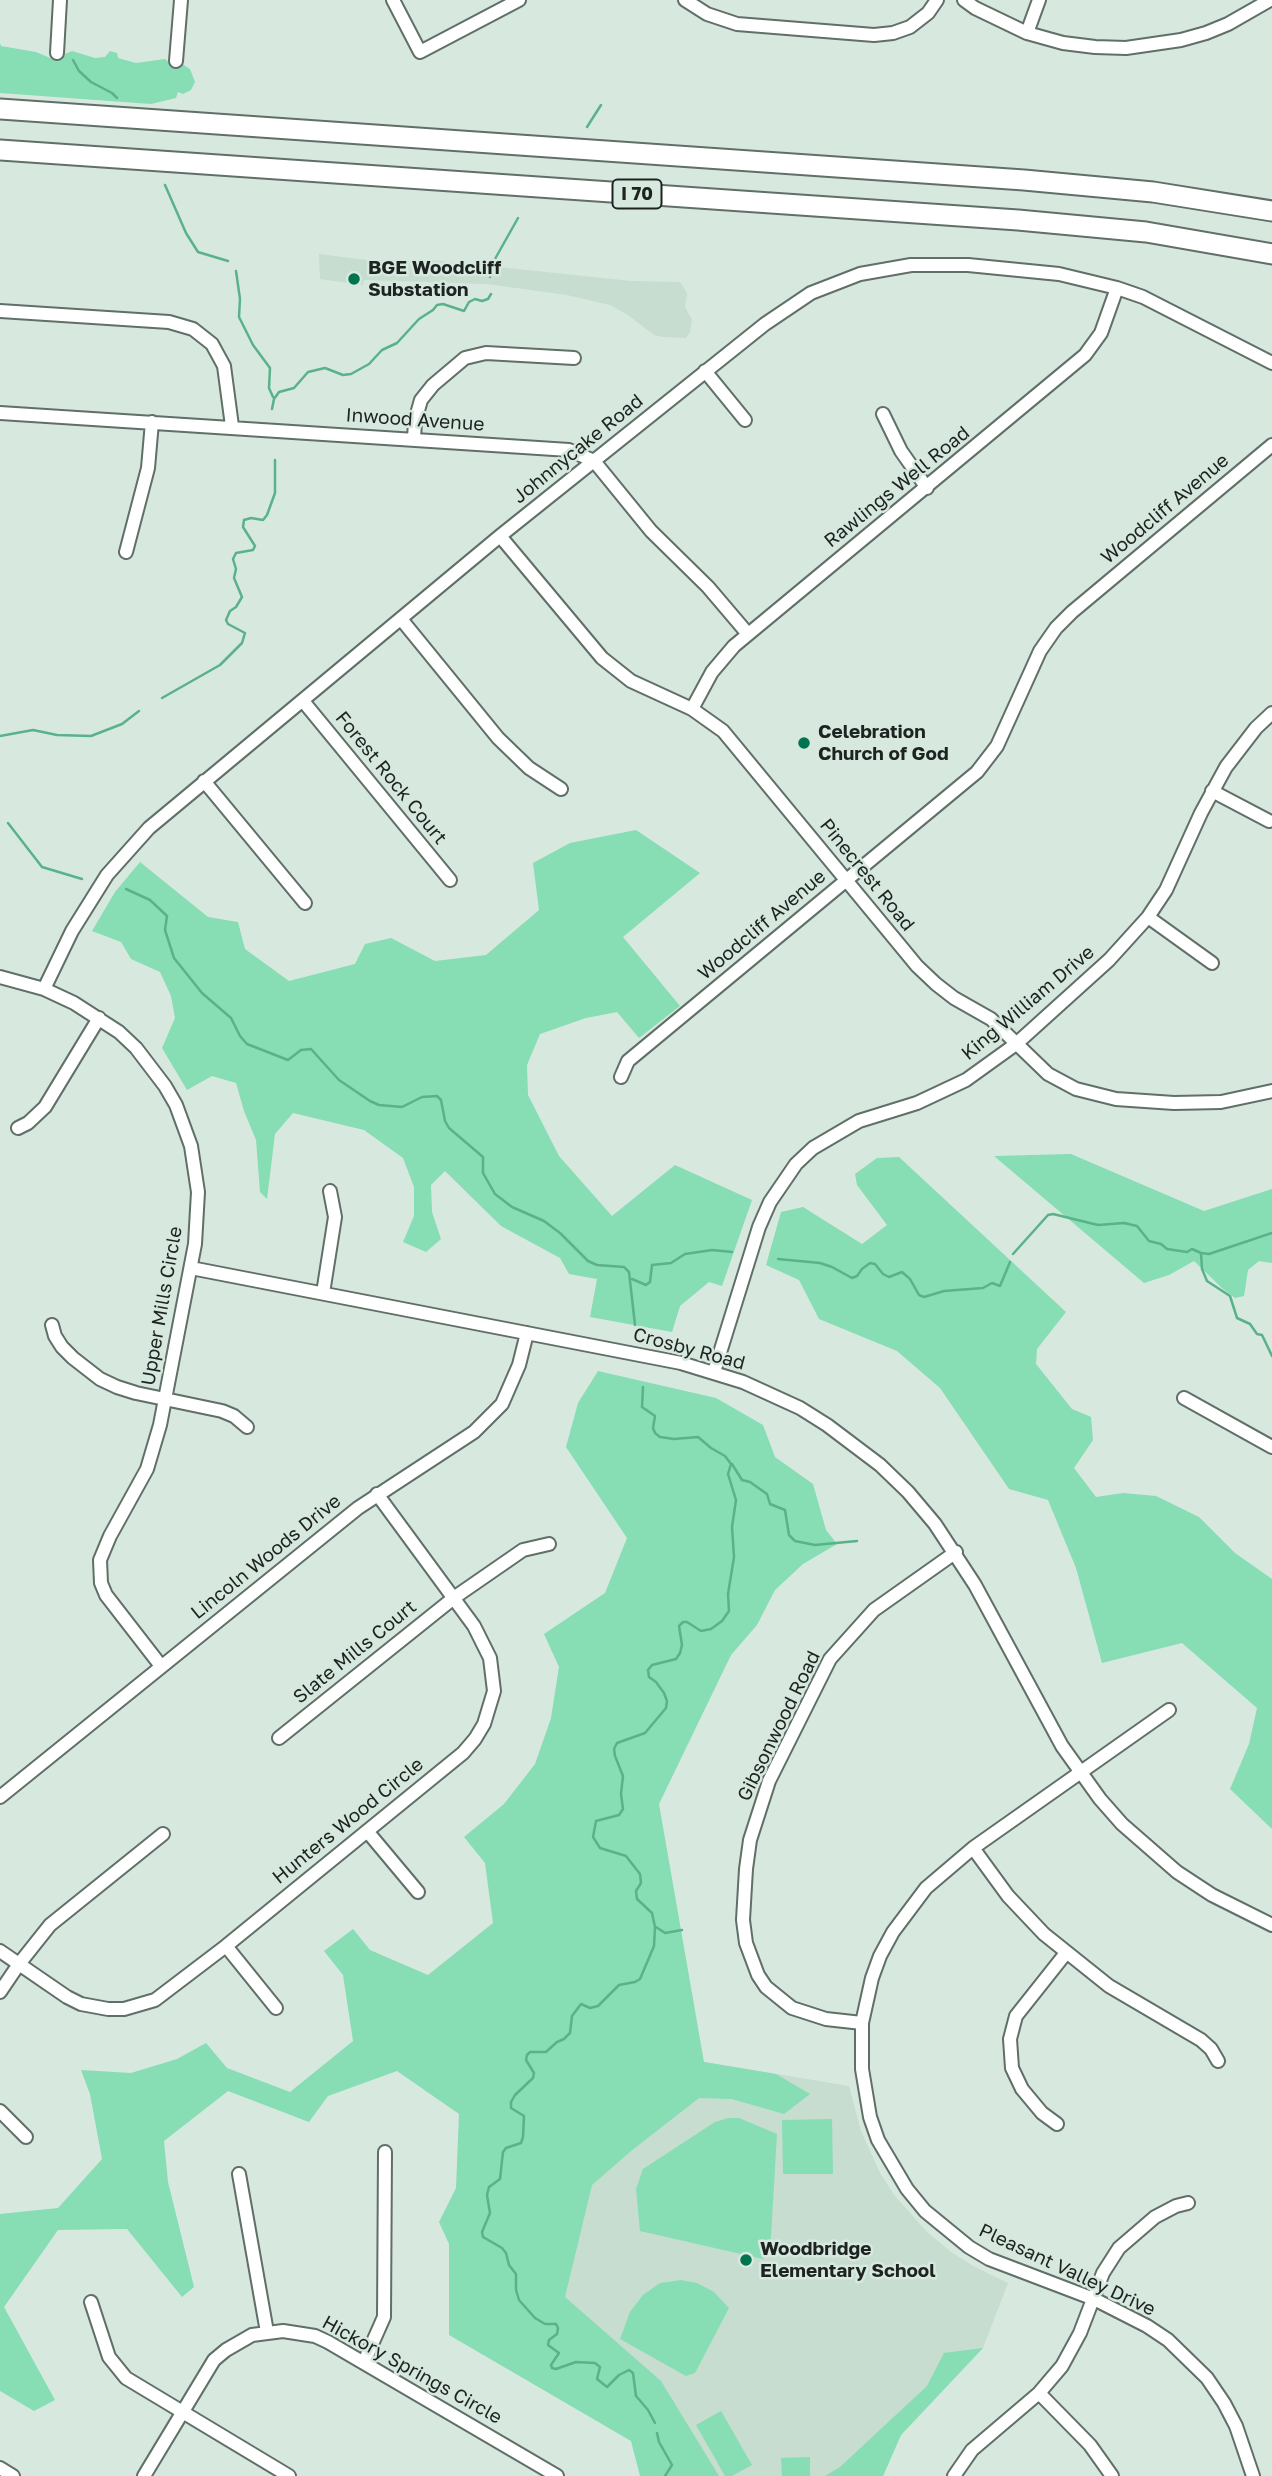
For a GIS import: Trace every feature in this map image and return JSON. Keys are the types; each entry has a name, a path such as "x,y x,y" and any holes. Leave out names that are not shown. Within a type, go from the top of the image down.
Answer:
{"highway":[{"name":"I 70","path":"0,109 1024,180 1153,192 1272,211"},
{"name":"I 70","path":"0,150 1018,220 1146,232 1272,254"}],"street":[{"path":"57,52 60,0"},
{"path":"177,61 181,0"},
{"path":"393,0 420,52 519,0"},
{"path":"685,0 707,14 737,24 874,35 893,33 910,27 928,13 937,0"},
{"path":"964,0 1027,33 1063,43 1096,47 1154,45 1181,40 1228,24 1270,0"},
{"path":"1027,33 1039,0"},
{"name":"Johnnycake Road","path":"44,989 72,931 107,875 149,828 500,536 705,371 799,300 837,282 885,268 939,264 1030,270 1118,288 1169,309 1272,363"},
{"name":"Rawlings Well Road","path":"692,709 720,660 748,634 1085,355 1101,333 1118,288"},
{"path":"0,311 169,322 193,328 212,344 224,366 232,426"},
{"path":"414,439 415,421 421,400 433,385 465,358 486,353 574,358"},
{"path":"705,371 745,420"},
{"name":"Inwood Avenue","path":"0,413 569,450 594,461"},
{"path":"883,414 901,451 927,488"},
{"path":"126,552 148,468 152,422"},
{"name":"Woodcliff Avenue","path":"621,1077 628,1061 978,772 989,759 1040,651 1056,628 1272,445"},
{"path":"594,461 651,531 708,587 748,634"},
{"name":"Pinecrest Road","path":"500,536 602,658 631,681 692,709 736,744 918,966 936,984 954,998 991,1019 1035,1063 1062,1083 1116,1099 1174,1103 1221,1102 1272,1091"},
{"path":"401,619 498,738 529,768 561,789"},
{"name":"Forest Rock Court","path":"303,701 450,880"},
{"name":"King William Drive","path":"714,1372 759,1227 769,1202 796,1164 813,1148 859,1121 917,1103 966,1080 1016,1044 1109,960 1148,917 1166,890 1212,791 1240,748 1272,713"},
{"path":"204,781 305,903"},
{"path":"1212,791 1269,821"},
{"path":"1148,917 1212,963"},
{"name":"Upper Mills Circle","path":"0,977 44,989 99,1018 136,1048 154,1069 176,1105 191,1146 198,1192 198,1217 191,1268 165,1399 147,1469 130,1504 110,1535 100,1560 106,1595 161,1666"},
{"path":"18,1128 29,1123 45,1107 99,1018"},
{"path":"323,1293 335,1217 330,1191"},
{"name":"Crosby Road","path":"191,1268 527,1332 714,1372 800,1408 853,1442 908,1492 956,1552 997,1623 1043,1712 1080,1773 1122,1824 1177,1872 1212,1895 1272,1925"},
{"path":"52,1325 62,1347 100,1379 117,1387 222,1411 234,1416 247,1427"},
{"name":"Lincoln Woods Drive","path":"0,1797 377,1494 460,1443 488,1419 502,1404 511,1387 527,1332"},
{"path":"1184,1398 1272,1447"},
{"name":"Hunters Wood Circle","path":"0,1951 81,2004 124,2009 155,2000 226,1947 463,1753 475,1739 484,1724 494,1691 490,1658 474,1626 377,1494"},
{"name":"Slate Mills Court","path":"279,1738 454,1597 523,1550 549,1545"},
{"name":"Gibsonwood Road","path":"862,2023 826,2019 792,2008 766,1987 758,1975 746,1943 743,1920 750,1840 769,1782 830,1659 874,1609 956,1552"},
{"name":"Pleasant Valley Drive","path":"1169,1710 973,1849 926,1888 893,1932 872,1978 862,2023 862,2069 870,2117 878,2140 907,2189 925,2211 969,2247 1014,2270 1094,2299 1168,2340 1188,2358 1224,2403 1236,2426 1253,2476"},
{"path":"368,1831 418,1892"},
{"path":"0,1992 50,1925 163,1833"},
{"path":"973,1849 1026,1917 1066,1953 1109,1986 1201,2040 1211,2049 1218,2061"},
{"path":"226,1947 276,2008"},
{"path":"1057,2124 1042,2113 1022,2089 1012,2068 1010,2039 1020,2009 1066,1953"},
{"path":"0,2111 26,2137"},
{"path":"364,2362 384,2317 385,2151"},
{"path":"239,2174 267,2332"},
{"path":"954,2476 972,2450 1051,2380 1071,2351 1103,2273 1119,2248 1155,2217 1188,2203"},
{"path":"91,2302 104,2346 117,2368 137,2387 289,2476"},
{"name":"Hickory Springs Circle","path":"144,2476 214,2360 239,2341 267,2332 300,2332 315,2336 364,2362 557,2476"},
{"path":"1039,2393 1090,2445 1112,2476"},
{"path":"0,2468 13,2476"}],"shaded area":[{"path":"319,254 366,260 431,260 631,281 680,282 687,293 685,307 692,320 690,332 686,338 654,335 610,305 567,295 487,284 364,280 363,285 320,279"},
{"name":"Woodbridge Elementary School","path":"609,2046 849,2086 861,2131 880,2173 895,2196 927,2232 951,2252 1008,2283 983,2348 901,2435 883,2476 697,2476 539,2298"}],"green space":[{"path":"0,43 1,46 36,52 55,60 61,60 65,54 72,51 95,58 105,57 110,51 117,53 118,58 136,63 165,59 190,69 195,82 191,90 183,94 178,92 176,98 151,104 0,93"},
{"path":"636,830 700,873 623,937 680,1006 639,1038 617,1012 586,1018 540,1034 527,1065 528,1095 559,1156 612,1216 675,1165 752,1200 722,1286 709,1282 680,1306 672,1332 590,1317 597,1279 569,1274 560,1258 501,1226 445,1171 431,1185 432,1212 441,1239 426,1252 403,1242 414,1216 414,1187 403,1158 364,1130 293,1113 275,1134 267,1199 260,1192 256,1140 236,1083 212,1076 187,1090 162,1048 175,1018 171,996 160,972 131,959 121,942 92,931 115,892 140,862 208,917 238,922 245,949 289,981 355,964 365,944 391,938 435,961 486,955 539,910 533,863 570,843"},
{"path":"1071,1154 1204,1211 1272,1189 1272,1263 1259,1261 1248,1270 1244,1296 1235,1298 1194,1261 1169,1275 1144,1283 994,1156"},
{"path":"899,1157 1066,1312 1037,1349 1036,1364 1072,1409 1091,1417 1093,1440 1074,1468 1096,1497 1123,1493 1156,1496 1199,1517 1235,1553 1272,1579 1272,1829 1230,1789 1249,1744 1257,1708 1182,1643 1102,1663 1076,1568 1048,1500 1009,1489 940,1388 897,1351 819,1319 799,1280 766,1265 781,1212 803,1207 862,1244 887,1225 857,1185 855,1174 877,1158"},
{"path":"598,1371 716,1398 763,1425 775,1457 813,1484 826,1530 837,1544 803,1564 775,1590 757,1625 731,1655 659,1804 704,2062 776,2074 810,2094 784,2114 732,2099 699,2098 631,2151 592,2185 565,2297 661,2381 719,2476 640,2476 631,2441 449,2335 449,2244 439,2222 456,2188 459,2114 397,2071 328,2096 309,2122 228,2091 164,2141 168,2182 194,2287 182,2297 127,2229 58,2230 4,2307 55,2400 34,2411 0,2391 0,2214 58,2208 102,2159 90,2094 81,2070 131,2073 177,2059 206,2043 227,2068 290,2092 353,2041 343,1975 324,1951 353,1929 370,1950 428,1975 493,1923 485,1863 464,1837 504,1804 535,1764 551,1718 559,1667 544,1634 605,1593 627,1538 566,1447 578,1403"},
{"path":"739,2118 777,2134 770,2252 763,2259 640,2231 636,2189 643,2169 715,2122"},
{"path":"832,2119 833,2174 783,2174 782,2120"},
{"path":"681,2280 697,2283 714,2292 729,2308 695,2373 686,2376 620,2339 630,2312 643,2295 660,2283"},
{"path":"983,2348 901,2435 883,2476 825,2476 840,2467 927,2386 944,2353"},
{"path":"721,2411 752,2465 732,2476 725,2476 696,2425"},
{"path":"810,2457 810,2476 782,2476 781,2458"}],"waterway":[{"path":"73,60 79,71 91,82 117,98"},
{"path":"587,127 601,105"},
{"path":"165,185 186,233 198,252 228,261"},
{"path":"490,277 495,259 518,218"},
{"path":"236,271 240,299 239,317 253,345 270,368 269,388 273,397"},
{"path":"272,409 279,392 294,388 308,372 325,368 343,375 351,374 369,364 382,350 397,343 419,319 437,305 443,304 464,311 469,302 488,299 491,294"},
{"path":"162,698 220,665 242,643 245,633 228,624 226,620 242,597 234,578 236,569 233,559 236,553 253,550 255,546 243,527 244,520 263,520 267,515 275,493 275,460"},
{"path":"0,736 33,730 57,735 91,736 122,724 139,711"},
{"path":"8,823 42,867 82,879"},
{"path":"126,889 150,900 167,916 165,930 174,958 202,993 231,1018 247,1044 288,1060 301,1050 311,1049 339,1080 379,1105 402,1107 422,1097 437,1096 441,1100 449,1128 483,1157 483,1173 495,1194 512,1207 544,1221 588,1261 597,1265 624,1267 629,1272 635,1325"},
{"path":"1013,1254 1048,1215 1053,1214 1098,1225 1124,1223 1137,1226 1149,1241 1161,1244 1167,1249 1187,1252 1192,1249 1209,1254 1272,1233"},
{"path":"632,1279 646,1285 650,1282 652,1265 671,1263 685,1254 712,1250 732,1252"},
{"path":"1201,1253 1202,1269 1207,1281 1230,1296 1237,1318 1250,1324 1257,1334 1262,1335 1272,1356"},
{"path":"778,1259 820,1263 852,1278 870,1263 875,1264 889,1277 902,1272 910,1279 919,1295 924,1297 944,1291 983,1288 992,1283 1000,1286 1010,1262"},
{"path":"643,1387 642,1407 655,1416 655,1433 660,1437 674,1439 698,1437 725,1456 731,1464 728,1474 736,1500 732,1527 734,1557 728,1594 729,1611 722,1621 711,1629 701,1631 687,1622 679,1626 682,1645 676,1659 652,1665 648,1670 649,1677 664,1693 666,1708 645,1733 617,1743 614,1749 623,1776 623,1809 619,1815 596,1821 593,1837 600,1848 626,1856 640,1874 637,1899 652,1913 655,1927 654,1946 640,1979 619,1985 598,2006 590,2008 581,2004 572,2016 570,2033 564,2039 546,2052 530,2052 527,2055 526,2060 534,2073 533,2078 511,2102 511,2108 524,2116 523,2137 521,2143 506,2148 503,2152 500,2179 489,2187 487,2195 490,2213 482,2232 483,2237 506,2253 509,2265 516,2274 519,2300 535,2318 545,2324 556,2324 557,2334 549,2340 548,2345 559,2353 551,2365 552,2368 576,2362 595,2363 600,2367 597,2379 607,2387 619,2375 629,2370 633,2373 636,2396 655,2423"},
{"path":"732,1464 742,1480 750,1482 767,1494 770,1504 785,1510 789,1535 795,1541 815,1545 857,1541"},
{"path":"656,1927 665,1933 682,1930"},
{"path":"657,2433 672,2465 665,2476"}],"place":[{"name":"BGE Woodcliff Substation","path":"354,279"},
{"name":"Celebration Church of God","path":"804,743"},
{"name":"Woodbridge Elementary School","path":"746,2260"}]}
